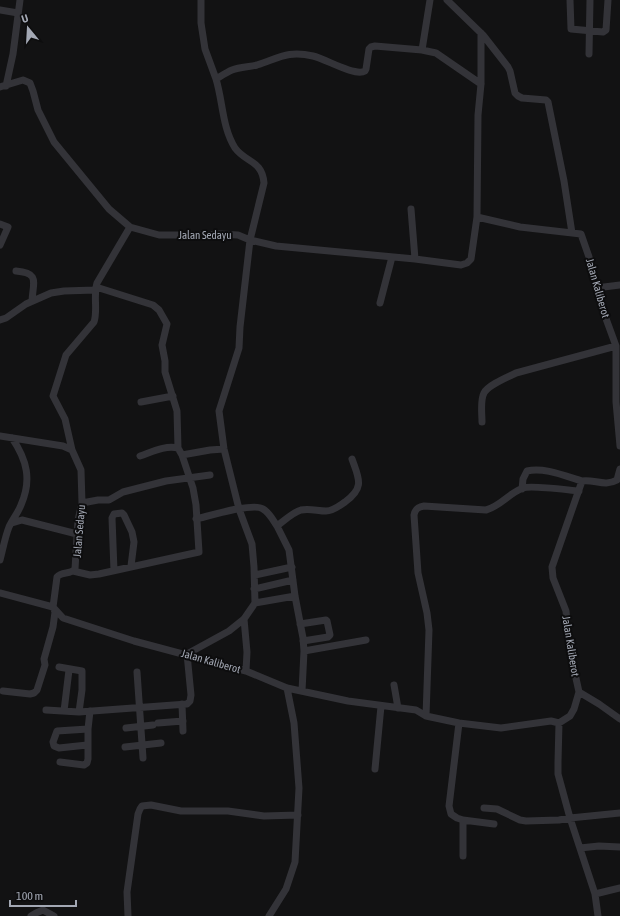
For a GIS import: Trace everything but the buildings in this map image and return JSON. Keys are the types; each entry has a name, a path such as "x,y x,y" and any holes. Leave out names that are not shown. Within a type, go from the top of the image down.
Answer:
{"street":[{"path":"3,86 13,54 20,0"},
{"path":"46,710 79,712 189,703 191,698 187,654 229,631 244,618 255,603 255,575 252,544 239,509 224,449 219,411 239,348 250,240 264,183 263,174 258,167 236,149 229,137 223,114 220,91 205,49 200,23 201,0"},
{"path":"422,50 430,0"},
{"path":"447,0 481,33 509,69 515,93 522,98 546,100 550,105 572,233 520,227 477,217"},
{"path":"570,0 571,29 603,32 606,30 608,0"},
{"path":"588,54 590,0"},
{"path":"0,10 18,14"},
{"name":"Jalan Sedayu","path":"130,227 159,235 238,235 250,240 276,246 415,259 461,265 467,263 471,259 477,217 478,115 481,84 481,33"},
{"path":"216,79 233,69 255,65 289,53 314,56 353,72 360,73 365,71 368,49 375,46 422,50 436,53 481,84"},
{"path":"3,86 23,80 30,83 34,91 38,110 54,142 109,209 130,227 96,289"},
{"path":"412,209 415,259"},
{"path":"0,224 8,227 0,245"},
{"name":"Jalan Kaliberot","path":"572,233 581,234 584,240 596,288 616,346 616,402 620,446"},
{"path":"380,303 392,257"},
{"path":"16,271 27,272 32,276 34,280 32,301"},
{"path":"596,288 620,285"},
{"path":"0,320 6,318 32,301 51,293 96,289 148,303 159,310 167,324 162,345 165,361 164,372 177,411 178,448 182,455 193,488 196,504 199,552 94,575 73,571"},
{"name":"Jalan Sedayu","path":"53,607 57,577 61,573 73,571 76,565 78,520 82,503 80,470 72,450 65,419 53,396 66,355 94,322 96,289"},
{"path":"482,422 482,398 484,393 488,388 501,380 516,373 616,346"},
{"path":"141,402 173,396"},
{"path":"0,436 63,446 72,450"},
{"path":"0,560 9,526 21,507 27,491 27,480 22,452 12,438"},
{"path":"140,456 162,448 178,448"},
{"path":"182,455 224,449"},
{"path":"277,526 303,510 326,511 338,507 355,494 359,478 352,458"},
{"path":"522,489 524,475 527,471 534,469 582,481 590,480 609,484 618,481 620,469"},
{"path":"82,503 98,500 109,500 123,492 166,481 210,475"},
{"name":"Jalan Kaliberot","path":"0,593 53,607 62,618 134,641 246,671 287,688 348,701 416,710 426,716 459,723 501,728 551,721 559,723 570,716 574,709 579,692 570,651 566,611 552,573 552,567 582,481"},
{"path":"426,716 429,630 427,612 418,574 414,515 417,508 424,506 486,510 493,508 511,494 525,487 578,491"},
{"path":"196,519 239,509 261,507 277,526 289,550 292,567 304,651 302,691"},
{"path":"114,571 112,518 114,514 122,513 124,515 132,532 134,542 131,566"},
{"path":"12,522 22,520 77,534"},
{"path":"255,575 292,567"},
{"path":"254,589 293,580"},
{"path":"255,603 295,596"},
{"path":"3,691 30,694 36,690 45,665 44,659 53,627 53,607"},
{"path":"244,618 248,652 246,671"},
{"path":"300,624 326,620 330,634 328,637 303,641"},
{"path":"304,651 366,640"},
{"path":"59,667 69,670 82,671 82,690 79,712"},
{"path":"64,711 69,670"},
{"path":"137,672 143,758"},
{"path":"394,685 398,708"},
{"path":"269,916 286,889 295,862 300,788 294,723 287,688"},
{"path":"579,692 620,718"},
{"path":"182,704 184,731"},
{"path":"375,769 381,706"},
{"path":"60,762 85,764 88,760 87,745 90,711"},
{"path":"126,728 183,720"},
{"path":"459,723 449,806 451,814 463,820 494,824"},
{"path":"559,723 558,774 570,818 595,894 598,916"},
{"path":"87,745 59,748 54,746 53,742 58,731 88,729"},
{"path":"125,747 161,743"},
{"path":"128,916 127,892 138,814 142,806 151,805 186,811 228,811 264,816 298,815"},
{"path":"484,808 497,809 520,820 526,821 559,820 620,813"},
{"path":"463,820 463,856"},
{"path":"580,848 599,846 620,847"},
{"path":"595,894 620,888"},
{"path":"32,916 43,910 54,916"}]}
